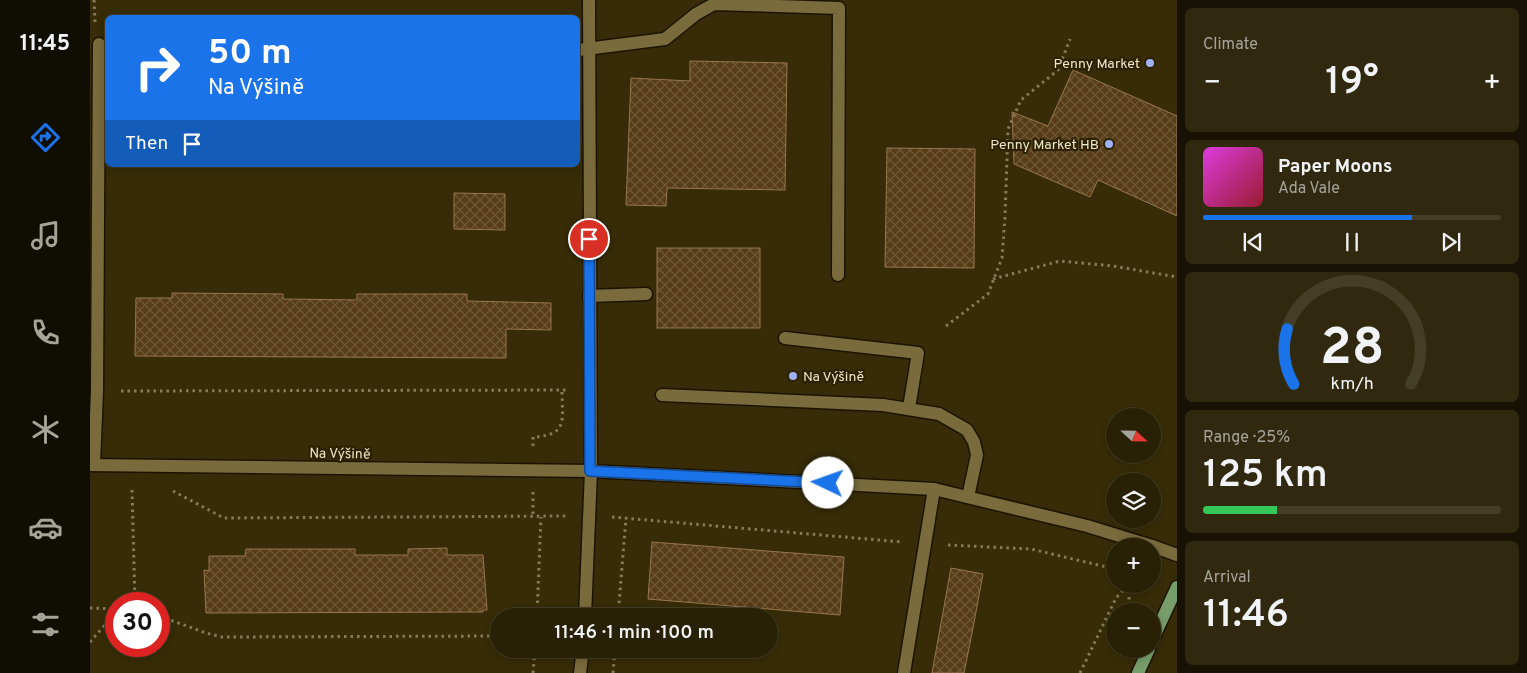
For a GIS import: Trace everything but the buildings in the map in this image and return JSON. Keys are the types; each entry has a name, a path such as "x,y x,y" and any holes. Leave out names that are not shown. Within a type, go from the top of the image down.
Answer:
{"main road":[{"path":"1161,622 1177,587"},
{"path":"1138,673 1145,658"}],"street":[{"path":"585,608 590,471 590,390 583,50 589,0"},
{"path":"583,50 665,39 696,14 714,4 838,8 838,275"},
{"path":"92,465 97,391 99,44"},
{"path":"589,296 646,294"},
{"path":"785,338 918,353 909,408"},
{"path":"662,395 909,408 940,414 956,421 967,430 977,455 968,497"},
{"name":"Na Výšině","path":"92,465 590,471 934,488 1087,526 1126,538"},
{"path":"904,673 934,488"},
{"name":"Na Výšině","path":"1161,549 1177,555"},
{"path":"580,673 582,658"}],"path":[{"path":"946,326 988,294 1002,258 1006,217 1008,129 1020,100 1058,70 1070,39"},
{"path":"993,280 1060,261 1113,266 1177,277"},
{"path":"533,438 549,436 559,428 562,421 562,390"},
{"path":"97,391 590,390"},
{"path":"124,490 142,490"},
{"path":"132,490 135,592"},
{"path":"170,490 224,518 589,516 626,518 926,544 1031,549 1106,567"},
{"path":"537,608 541,517"},
{"path":"619,608 626,518"},
{"path":"1080,673 1116,598 1121,593"},
{"path":"90,608 105,610"},
{"path":"170,620 206,634 222,637 490,636"},
{"path":"90,642 105,624"},
{"path":"533,673 534,658"},
{"path":"613,673 614,658"}],"place":[{"name":"Penny Market","path":"1150,63"},
{"name":"Penny Market HB","path":"1109,144"},
{"name":"Na Výšině","path":"793,376"}],"route":[{"path":"589,239 590,471 828,483"}]}
